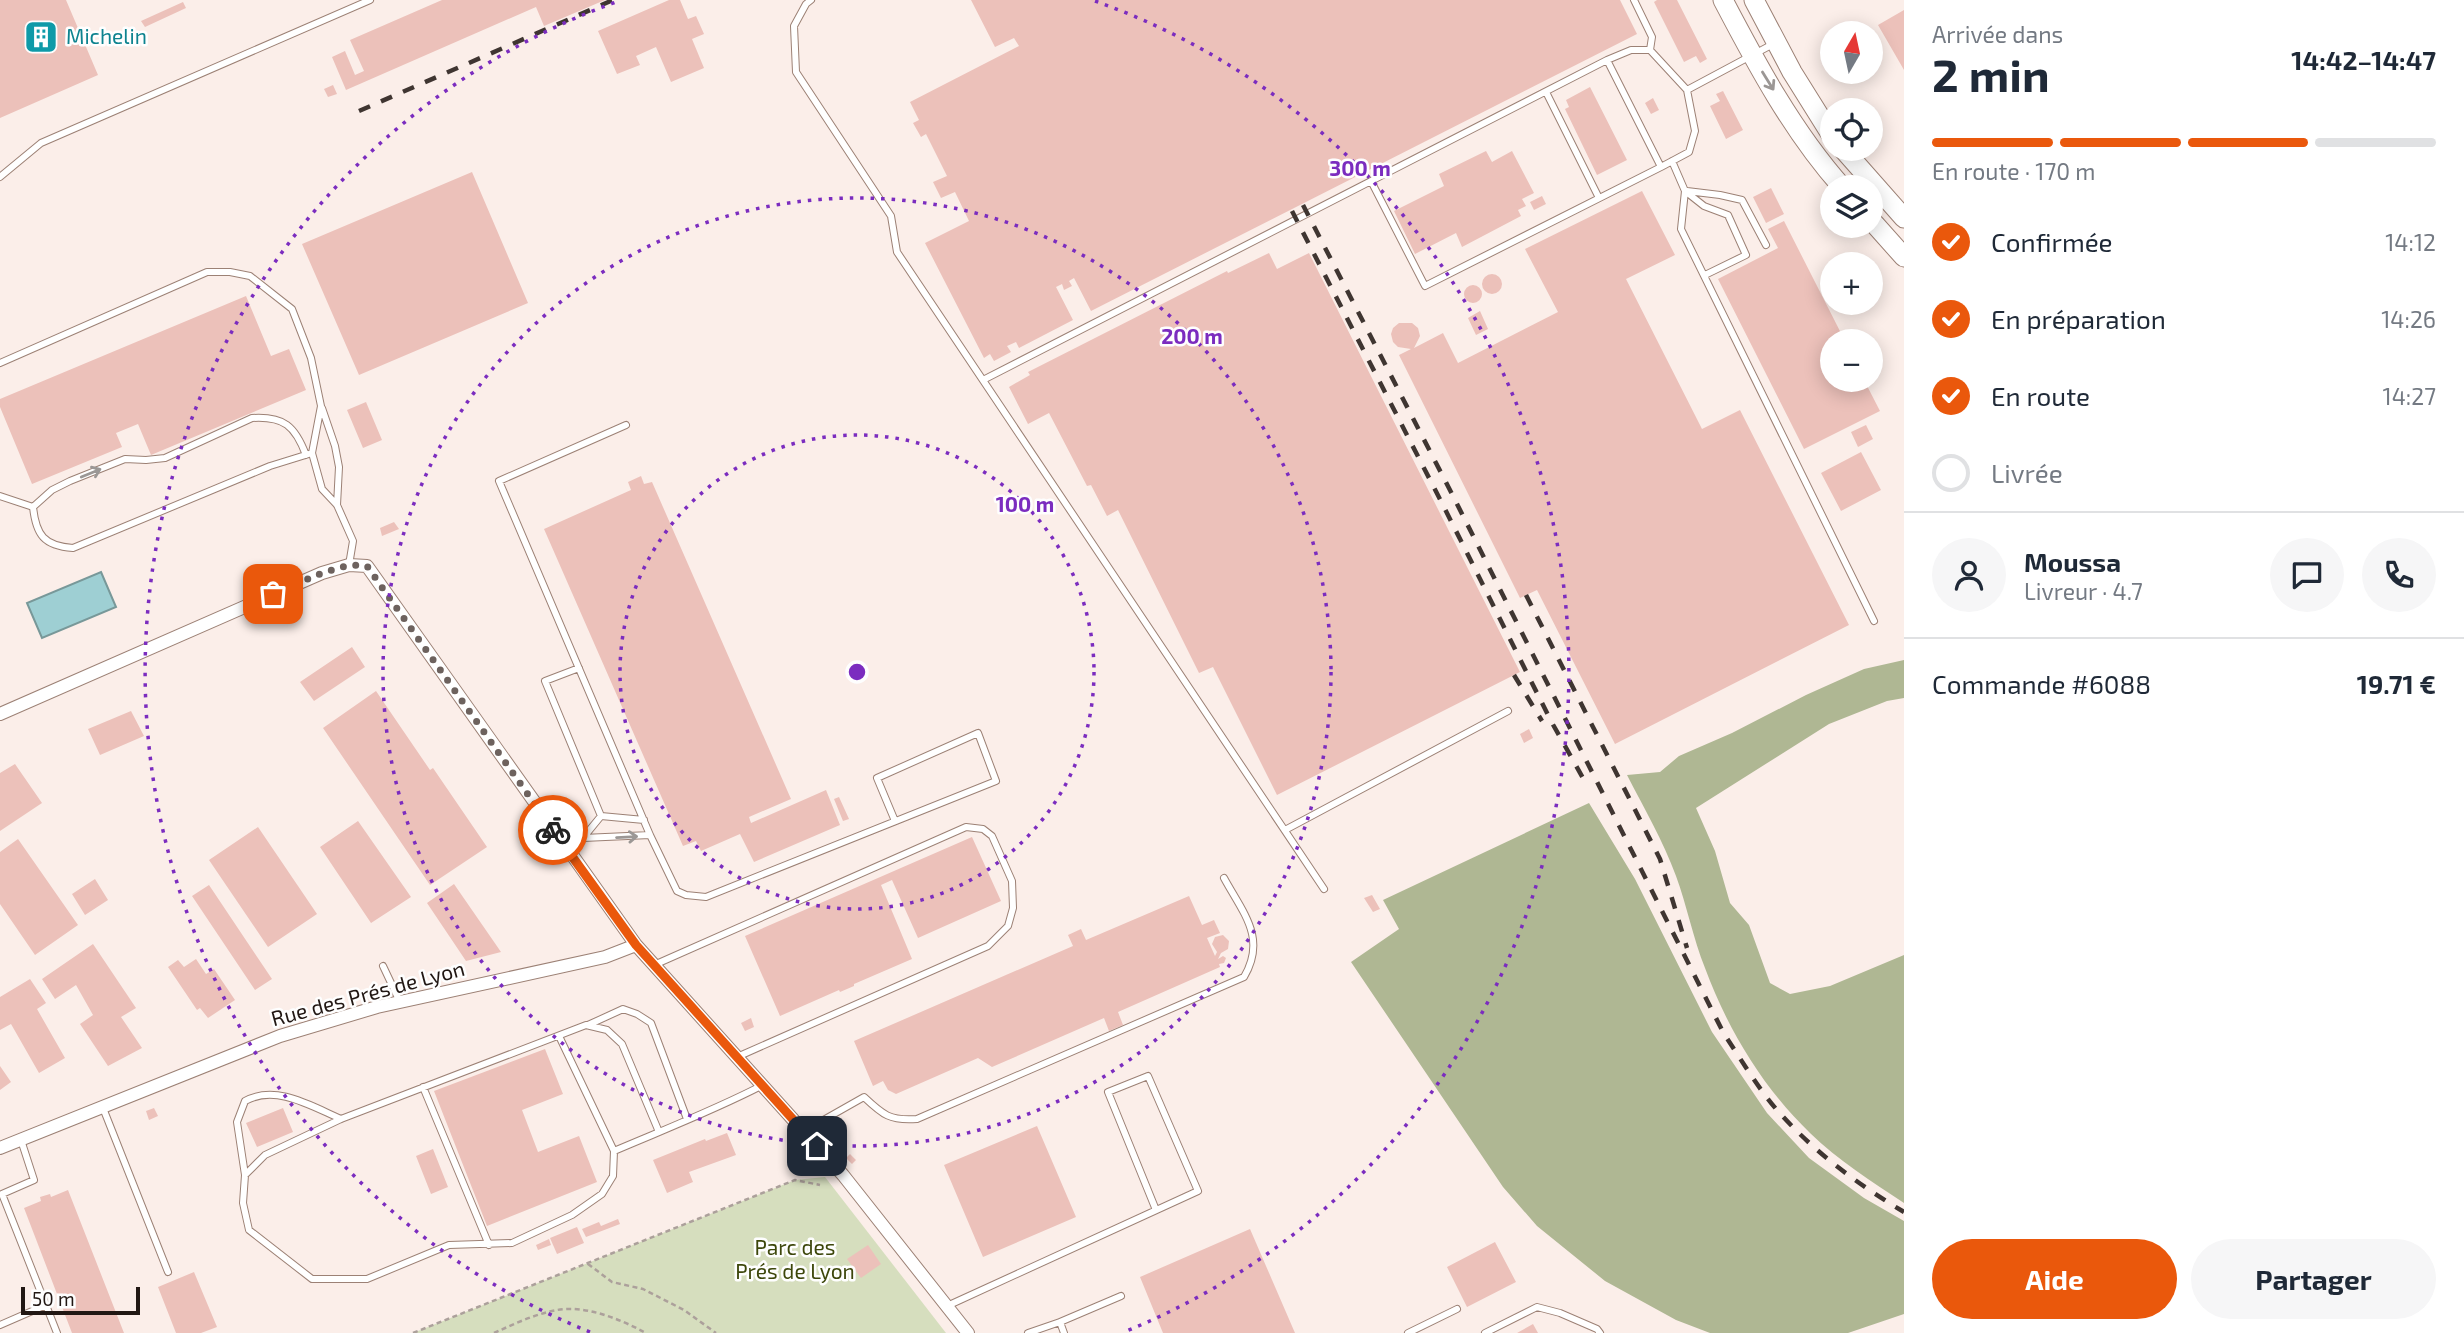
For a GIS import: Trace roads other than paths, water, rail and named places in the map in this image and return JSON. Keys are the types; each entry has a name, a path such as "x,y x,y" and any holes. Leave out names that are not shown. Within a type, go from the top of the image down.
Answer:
{"main road":[{"path":"1723,0 1752,55 1798,130 1833,175"},
{"path":"1754,0 1775,43 1820,116"},
{"path":"1854,161 1904,218"},
{"path":"1883,233 1904,257"}],"street":[{"path":"1,711 310,579 349,565 367,566 636,945 844,1175 968,1333"},
{"name":"Rue des Prés de Lyon","path":"0,1148 279,1036 400,1002 605,957 636,945"}],"lane":[{"path":"0,177 41,143 370,0"},
{"path":"811,0 794,26 796,72 891,216 897,252 1324,889"},
{"path":"1634,0 1652,37 1650,50"},
{"path":"1687,90 1775,43"},
{"path":"983,380 1371,181 1546,92 1607,60 1631,50 1650,50 1687,90 1695,131 1689,152 1425,286 1371,181"},
{"path":"1607,60 1661,167"},
{"path":"1546,92 1599,198"},
{"path":"1672,161 1685,191 1703,206 1728,215 1746,255 1705,275"},
{"path":"1685,191 1742,200 1766,245"},
{"path":"1685,191 1681,229 1874,621"},
{"path":"0,363 207,272 230,272 250,276 292,309 311,358 321,406 335,446 339,467 337,505"},
{"path":"309,454 321,406"},
{"path":"33,507 52,491 125,459 165,458 252,418 268,417 281,420 299,437 309,454 322,489 337,505 353,541 349,565"},
{"path":"626,425 499,481 650,835 677,891 706,897 996,781 978,733 877,778 895,821"},
{"path":"33,507 35,525 41,536 56,547 73,548 270,466 309,454"},
{"path":"0,496 33,507"},
{"path":"579,668 545,681 601,816"},
{"path":"1285,830 1508,712"},
{"path":"601,816 644,820"},
{"path":"567,850 583,838 601,816"},
{"path":"654,965 966,827 983,829 992,836 1012,881 1013,908 1008,926 988,946 737,1057"},
{"path":"583,838 650,835"},
{"path":"804,1131 864,1097 884,1115 899,1120 917,1119 1244,977 1255,951 1252,931 1224,878"},
{"path":"383,966 400,1002"},
{"path":"245,1175 265,1155 341,1119 623,1009 637,1014 651,1024 687,1119"},
{"path":"586,1025 607,1030 622,1044 659,1132"},
{"path":"341,1119 285,1096 258,1094 245,1101 237,1122 245,1175 243,1203 249,1230 312,1279 367,1279 449,1245 512,1243 572,1215 602,1194 613,1176 614,1151 559,1036"},
{"path":"947,1306 1198,1191 1148,1076 1108,1092 1156,1210"},
{"path":"614,1151 762,1085"},
{"path":"423,1087 489,1245"},
{"path":"103,1108 168,1272"},
{"path":"20,1140 34,1180 2,1194 57,1333"},
{"path":"1028,1333 1121,1296"},
{"path":"0,1325 46,1306"},
{"path":"1485,1333 1537,1307 1560,1313 1597,1329 1600,1333"},
{"path":"1408,1333 1457,1309"},
{"path":"1060,1322 1064,1333"}],"water":[{"path":"101,572 116,607 42,638 27,603"}],"railway":[{"path":"359,111 613,0"},
{"path":"1303,205 1724,1034 1763,1092 1805,1139 1836,1166 1904,1212"},
{"path":"1292,211 1551,721 1588,787"},
{"path":"1526,595 1660,859 1687,948"},
{"path":"1514,675 1542,721"}],"place":[{"name":"Michelin","path":"41,37"}],"park label":[{"name":"Parc des Prés de Lyon","path":"795,1260"}]}
